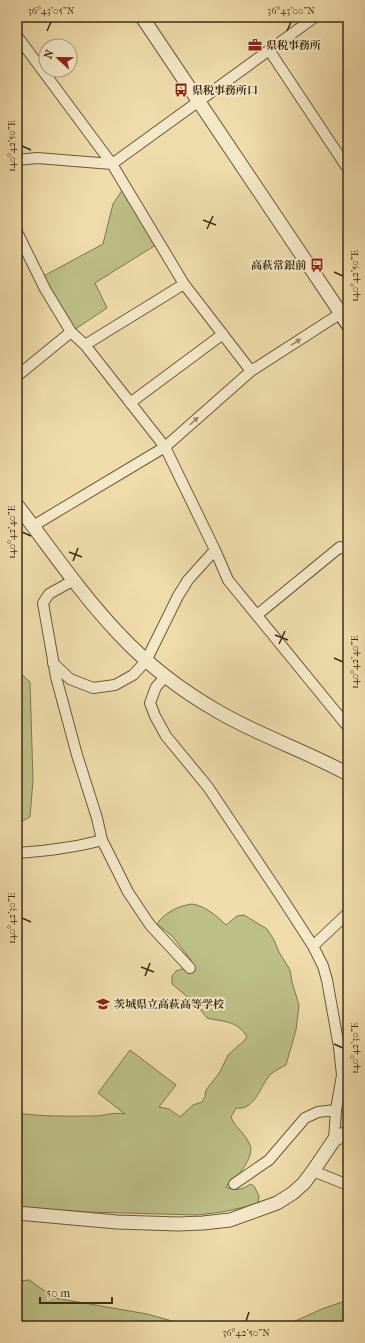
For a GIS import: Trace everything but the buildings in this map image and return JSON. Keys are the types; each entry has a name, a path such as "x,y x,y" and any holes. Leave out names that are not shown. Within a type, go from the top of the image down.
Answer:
{"street":[{"path":"33,526 165,447 251,371 334,317 346,316 142,17"},
{"path":"17,160 38,158 112,164 315,17"},
{"path":"17,36 112,164 184,284 251,371"},
{"path":"270,50 348,169"},
{"path":"17,232 45,289 72,332 85,345 165,447 228,580 348,727"},
{"path":"85,345 184,284"},
{"path":"17,376 72,332"},
{"path":"130,403 223,334"},
{"path":"17,505 74,580 119,634 146,661 165,677 219,712 247,727 321,759 348,774"},
{"path":"257,615 340,547 348,551"},
{"path":"53,663 70,679 93,688 115,685 133,675 146,661 178,596 188,580 215,550"},
{"path":"74,580 49,594 43,603 53,663 76,755 97,818 102,840 128,892 150,925 190,968"},
{"path":"165,677 156,687 150,703 155,716 166,736 208,787 313,946 323,966 328,980 342,1075 336,1110 334,1140"},
{"path":"17,853 45,851 84,845 102,840"},
{"path":"313,946 348,913"},
{"path":"234,1184 269,1160 305,1118 318,1112 336,1110"},
{"path":"17,1213 117,1222 178,1224 224,1220 254,1212 277,1203 293,1193 304,1183 334,1140 348,1132"},
{"path":"313,1171 348,1185"}],"green space":[{"path":"125,186 159,243 95,283 107,308 71,332 40,278 103,244 113,204"},
{"path":"17,670 30,682 33,780 30,817 17,824"},
{"path":"192,904 210,912 226,925 237,916 244,915 267,929 290,970 299,1005 296,1030 286,1065 272,1073 253,1101 243,1108 236,1108 231,1117 248,1141 251,1149 245,1166 226,1187 242,1189 250,1184 254,1186 259,1196 258,1204 222,1212 197,1215 88,1212 17,1207 17,1113 67,1116 97,1116 114,1113 125,1114 98,1093 130,1050 176,1085 159,1107 169,1109 180,1117 193,1105 202,1102 205,1097 206,1090 220,1072 228,1055 247,1037 239,1027 224,1021 207,1018 196,1004 172,984 172,976 176,971 192,966 191,960 172,936 157,924 172,910"},
{"path":"29,1280 55,1298 147,1314 190,1326 17,1326 17,1281"},
{"path":"348,1300 348,1326 284,1326 322,1309"}],"place":[{"name":"県税事務所","path":"255,45"},
{"name":"県税事務所口","path":"181,90"},
{"name":"高萩常銀前","path":"317,265"},
{"name":"茨城県立高萩高等学校","path":"103,1004"}]}
